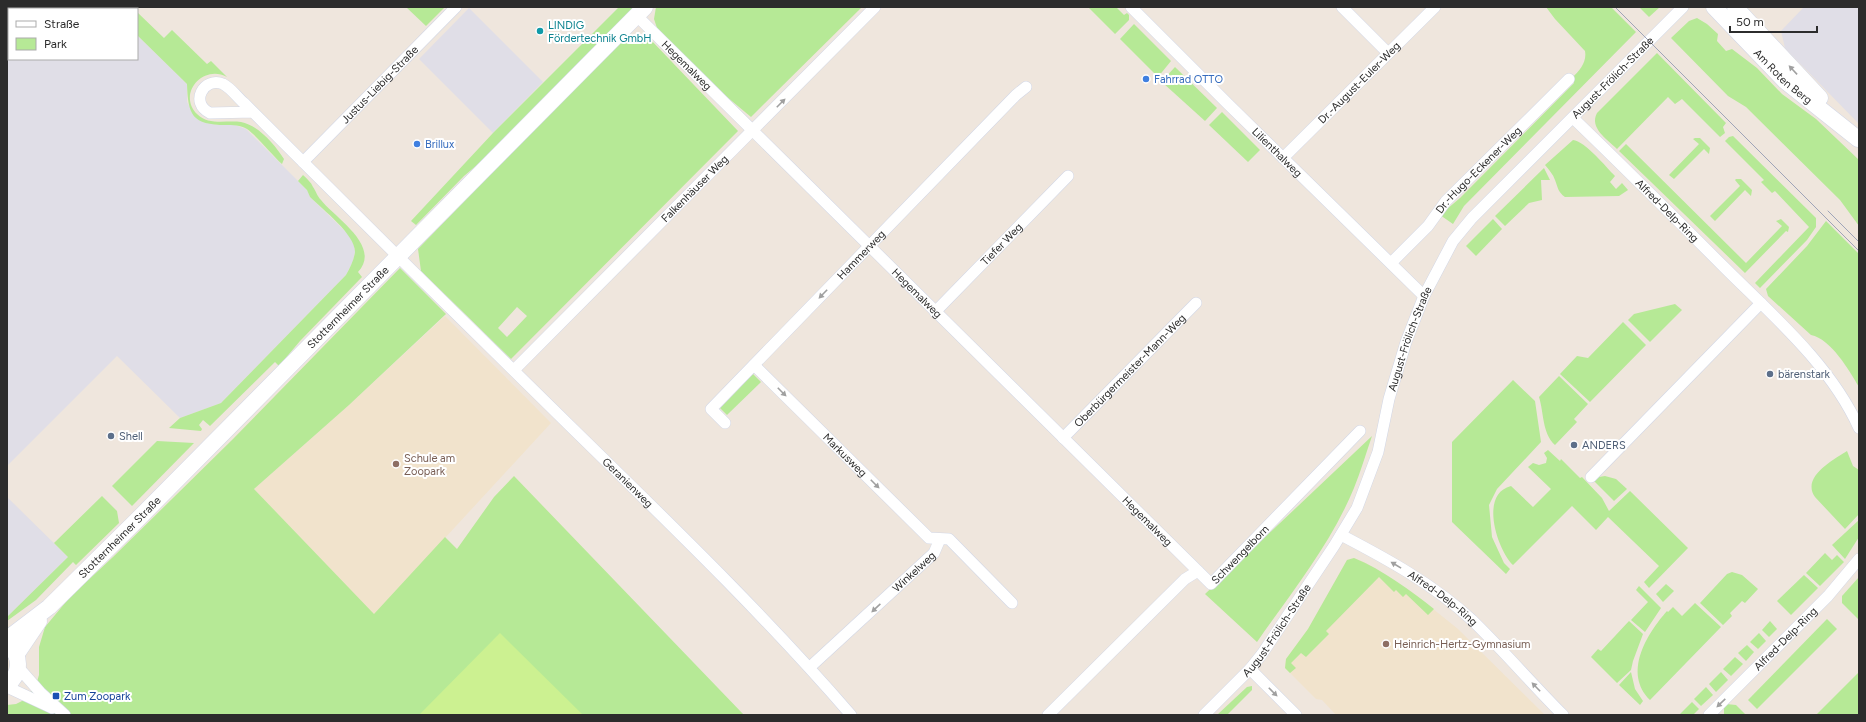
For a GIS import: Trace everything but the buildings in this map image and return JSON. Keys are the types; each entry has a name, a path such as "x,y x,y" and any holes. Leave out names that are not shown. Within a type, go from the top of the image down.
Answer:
{"main road":[{"name":"Am Roten Berg","path":"1714,7 1785,81 1858,140"},
{"name":"Am Roten Berg","path":"1735,7 1858,140"},
{"name":"Stotternheimer Straße","path":"49,607 641,12"},
{"path":"7,639 49,607"},
{"path":"7,686 16,675 14,655 49,607"}],"street":[{"name":"Justus-Liebig-Straße","path":"303,162 456,7"},
{"name":"Falkenhäuser Weg","path":"514,370 875,7"},
{"name":"Lilienthalweg","path":"1131,7 1424,296"},
{"path":"1342,7 1388,53"},
{"name":"Dr.-August-Euler-Weg","path":"1284,158 1435,7"},
{"name":"August-Frölich-Straße","path":"1204,715 1250,669 1262,654 1342,535 1357,508 1378,452 1389,399 1406,342 1424,296 1453,241 1472,218 1683,7"},
{"name":"Hegemalweg","path":"641,12 753,131 1198,571"},
{"name":"Dr.-Hugo-Eckener-Weg","path":"1391,263 1428,226 1446,201 1569,79"},
{"name":"Hammerweg","path":"725,423 711,409 1016,95 1026,87"},
{"path":"253,112 397,257"},
{"name":"Alfred-Delp-Ring","path":"1573,118 1793,335 1822,369 1853,415 1859,428"},
{"name":"Tiefer Weg","path":"936,312 1068,176"},
{"name":"Geranienweg","path":"397,257 714,567 810,667 851,715"},
{"name":"Oberbürgermeister-Mann-Weg","path":"1064,438 1196,303"},
{"path":"1591,477 1761,303"},
{"name":"Markusweg","path":"754,365 929,538 940,539"},
{"name":"Schwengelborn","path":"1048,715 1185,579 1198,571 1211,584 1360,431"},
{"name":"Alfred-Delp-Ring","path":"1342,535 1421,580 1451,603 1471,620 1563,715"},
{"name":"Winkelweg","path":"810,667 934,553 940,539 949,539 1012,603"},
{"name":"Alfred-Delp-Ring","path":"1709,715 1828,596 1859,559"},
{"path":"14,655 63,714"},
{"path":"1250,669 1296,715"},
{"path":"7,686 63,714"}],"shaded area":[{"path":"7,7 108,7 109,8 8,8 8,60 138,60 138,36 187,84 187,102 195,117 216,125 235,125 246,129 307,190 310,197 349,235 354,245 355,252 353,261 346,275 221,403 180,418 117,356 7,466"},
{"path":"1804,7 1859,7 1859,124 1785,48 1781,31"},
{"path":"469,8 543,82 493,133 419,59"},
{"name":"Schule am Zoopark","path":"445,316 551,423 374,615 254,489 349,405"},
{"path":"7,497 68,557 7,617"},
{"name":"Heinrich-Hertz-Gymnasium","path":"1354,558 1366,563 1412,592 1458,629 1545,715 1336,715 1322,700 1316,699 1285,668 1286,659 1308,629 1347,560"}],"green space":[{"path":"406,7 445,7 426,26"},
{"path":"619,7 634,7 483,160 464,176 416,225 411,221 493,133"},
{"path":"656,7 862,7 751,117 727,97 657,28 654,19"},
{"path":"1088,7 1116,7 1124,15 1127,13 1129,15 1129,20 1115,34"},
{"path":"1546,7 1611,7 1636,32 1464,206 1453,224 1440,215 1460,198 1574,83 1572,78 1584,62 1585,51 1555,19"},
{"path":"1639,7 1660,7 1649,17"},
{"path":"138,13 164,38 172,30 207,64 211,61 227,77 218,74 209,74 196,83 191,90 190,98 192,106 197,114 207,120 218,122 241,122 254,127 266,136 276,148 284,159 282,164 251,132 245,128 206,123 194,116 189,103 187,84 138,36"},
{"path":"1697,18 1707,24 1718,34 1717,41 1726,51 1732,49 1757,68 1782,94 1816,119 1859,160 1859,226 1840,200 1746,107 1728,96 1671,38 1689,21"},
{"path":"1134,24 1171,61 1158,77 1120,39"},
{"path":"623,38 650,39 738,131 511,359 421,271 418,249","holes":["517,307 527,316 507,337 498,328"]},
{"path":"1657,53 1726,123 1723,127 1725,133 1720,137 1682,99 1675,104 1668,97 1617,149 1600,133 1595,124 1597,113"},
{"path":"1175,67 1217,108 1205,121 1163,83 1163,80"},
{"path":"1222,112 1260,150 1248,162 1209,125"},
{"path":"1733,136 1816,218 1816,227 1807,240 1760,288 1755,283 1809,227 1775,191 1772,193 1761,182 1764,180 1725,141 1729,137"},
{"path":"1700,138 1710,148 1709,154 1704,149 1674,179 1669,175 1699,144 1693,139"},
{"path":"1573,140 1578,141 1589,149 1615,176 1610,182 1616,189 1622,183 1628,190 1619,196 1565,197 1558,190 1551,172 1545,165"},
{"path":"1626,144 1746,263 1782,226 1776,221 1781,219 1789,227 1788,232 1786,231 1745,273 1619,151"},
{"path":"1544,168 1550,180 1541,180 1542,200 1529,203 1505,226 1495,216"},
{"path":"303,175 320,198 354,233 361,243 364,252 364,262 358,272 362,277 300,341 279,366 275,362 210,426 203,420 199,425 202,429 201,431 169,428 180,418 221,403 346,275 349,270 355,252 354,245 344,230 310,197 307,190 298,181"},
{"path":"1741,179 1752,190 1751,196 1745,190 1715,221 1710,216 1740,186 1735,180"},
{"path":"1493,219 1502,229 1476,256 1466,246"},
{"path":"1826,221 1859,254 1859,387 1845,364 1826,342 1811,335 1768,296 1766,289 1807,246"},
{"path":"400,268 446,314 349,405 254,489 374,614 445,537 457,549 494,497 514,476 744,715 7,715 7,705 16,704 26,699 36,685 39,675 39,647 45,627 70,597 113,557 233,439"},
{"path":"1675,304 1682,310 1650,342 1628,320 1634,314"},
{"path":"1623,322 1646,345 1590,402 1560,374 1577,356 1588,358"},
{"path":"753,374 761,382 727,415 720,408"},
{"path":"1559,376 1588,404 1574,419 1577,422 1555,445 1546,429 1539,397"},
{"path":"1513,380 1535,401 1541,442 1497,489 1489,505 1492,537 1504,563 1510,569 1506,574 1452,522 1452,442"},
{"path":"1372,436 1354,488 1334,529 1310,568 1257,642 1205,594"},
{"path":"157,441 194,443 132,506 112,486"},
{"path":"1548,450 1560,461 1561,459 1580,478 1582,477 1602,498 1609,511 1630,491 1688,548 1649,588 1644,582 1659,566 1608,517 1596,530 1572,506 1513,565 1507,557 1501,547 1494,522 1493,510 1496,499 1501,491 1511,486 1533,507 1551,489 1528,467 1533,463 1539,465 1546,463 1547,458 1544,453"},
{"path":"1847,451 1853,466 1859,470 1859,514 1845,529 1815,497 1812,490 1812,483 1820,470"},
{"path":"1605,476 1616,479 1627,489 1614,501 1594,481 1599,477"},
{"path":"102,496 117,511 119,523 76,565 73,562 36,600 7,621 7,617 68,557 54,543"},
{"path":"1859,520 1859,537 1845,559 1832,545"},
{"path":"1825,553 1832,560 1837,555 1844,562 1820,586 1806,573"},
{"path":"1354,558 1386,574 1434,609 1428,615 1406,594 1403,597 1396,590 1394,592 1379,577 1326,631 1329,634 1306,657 1301,653 1291,663 1296,668 1290,673 1285,668 1286,659 1308,629 1347,560"},
{"path":"1732,572 1742,575 1758,589 1745,603 1742,601 1730,613 1732,616 1723,625 1700,603 1727,574"},
{"path":"1804,575 1818,588 1791,615 1777,601"},
{"path":"1859,577 1859,620 1842,603 1842,596"},
{"path":"1666,584 1674,591 1663,602 1656,594"},
{"path":"1639,586 1661,608 1645,632 1631,620 1648,602 1636,590"},
{"path":"1695,603 1721,627 1650,700 1642,689 1638,678 1640,654 1645,643 1667,611 1668,612 1673,607 1682,616"},
{"path":"1827,619 1837,629 1757,709 1748,700"},
{"path":"1629,621 1643,634 1631,670 1617,683 1591,657 1598,649 1601,651"},
{"path":"1770,621 1777,629 1769,637 1762,630"},
{"path":"500,633 583,715 419,715"},
{"path":"1759,633 1766,641 1758,649 1750,642"},
{"path":"1747,645 1754,652 1746,661 1738,653"},
{"path":"1735,657 1743,664 1731,676 1723,669"},
{"path":"1631,672 1635,689 1643,701 1640,705 1619,685"},
{"path":"1721,672 1728,680 1716,692 1709,684"},
{"path":"1859,672 1859,715 1816,715"},
{"path":"1252,686 1252,690 1227,715 1217,715 1247,687"},
{"path":"1706,687 1713,695 1701,706 1694,699"},
{"path":"1692,702 1699,709 1693,715 1681,715 1680,714"},
{"path":"1726,704 1736,705 1746,715 1724,715 1724,706"}],"tram line":[{"path":"1615,7 1859,251"},
{"path":"1828,211 1859,242"}],"place":[{"name":"LINDIG Fördertechnik GmbH","path":"540,31"},
{"name":"Fahrrad OTTO","path":"1146,79"},
{"name":"Brillux","path":"417,144"},
{"name":"bärenstark","path":"1770,374"},
{"name":"Shell","path":"111,436"},
{"name":"ANDERS","path":"1574,445"},
{"name":"Schule am Zoopark","path":"396,464"},
{"name":"Heinrich-Hertz-Gymnasium","path":"1386,644"},
{"name":"Zum Zoopark","path":"56,696"}]}
